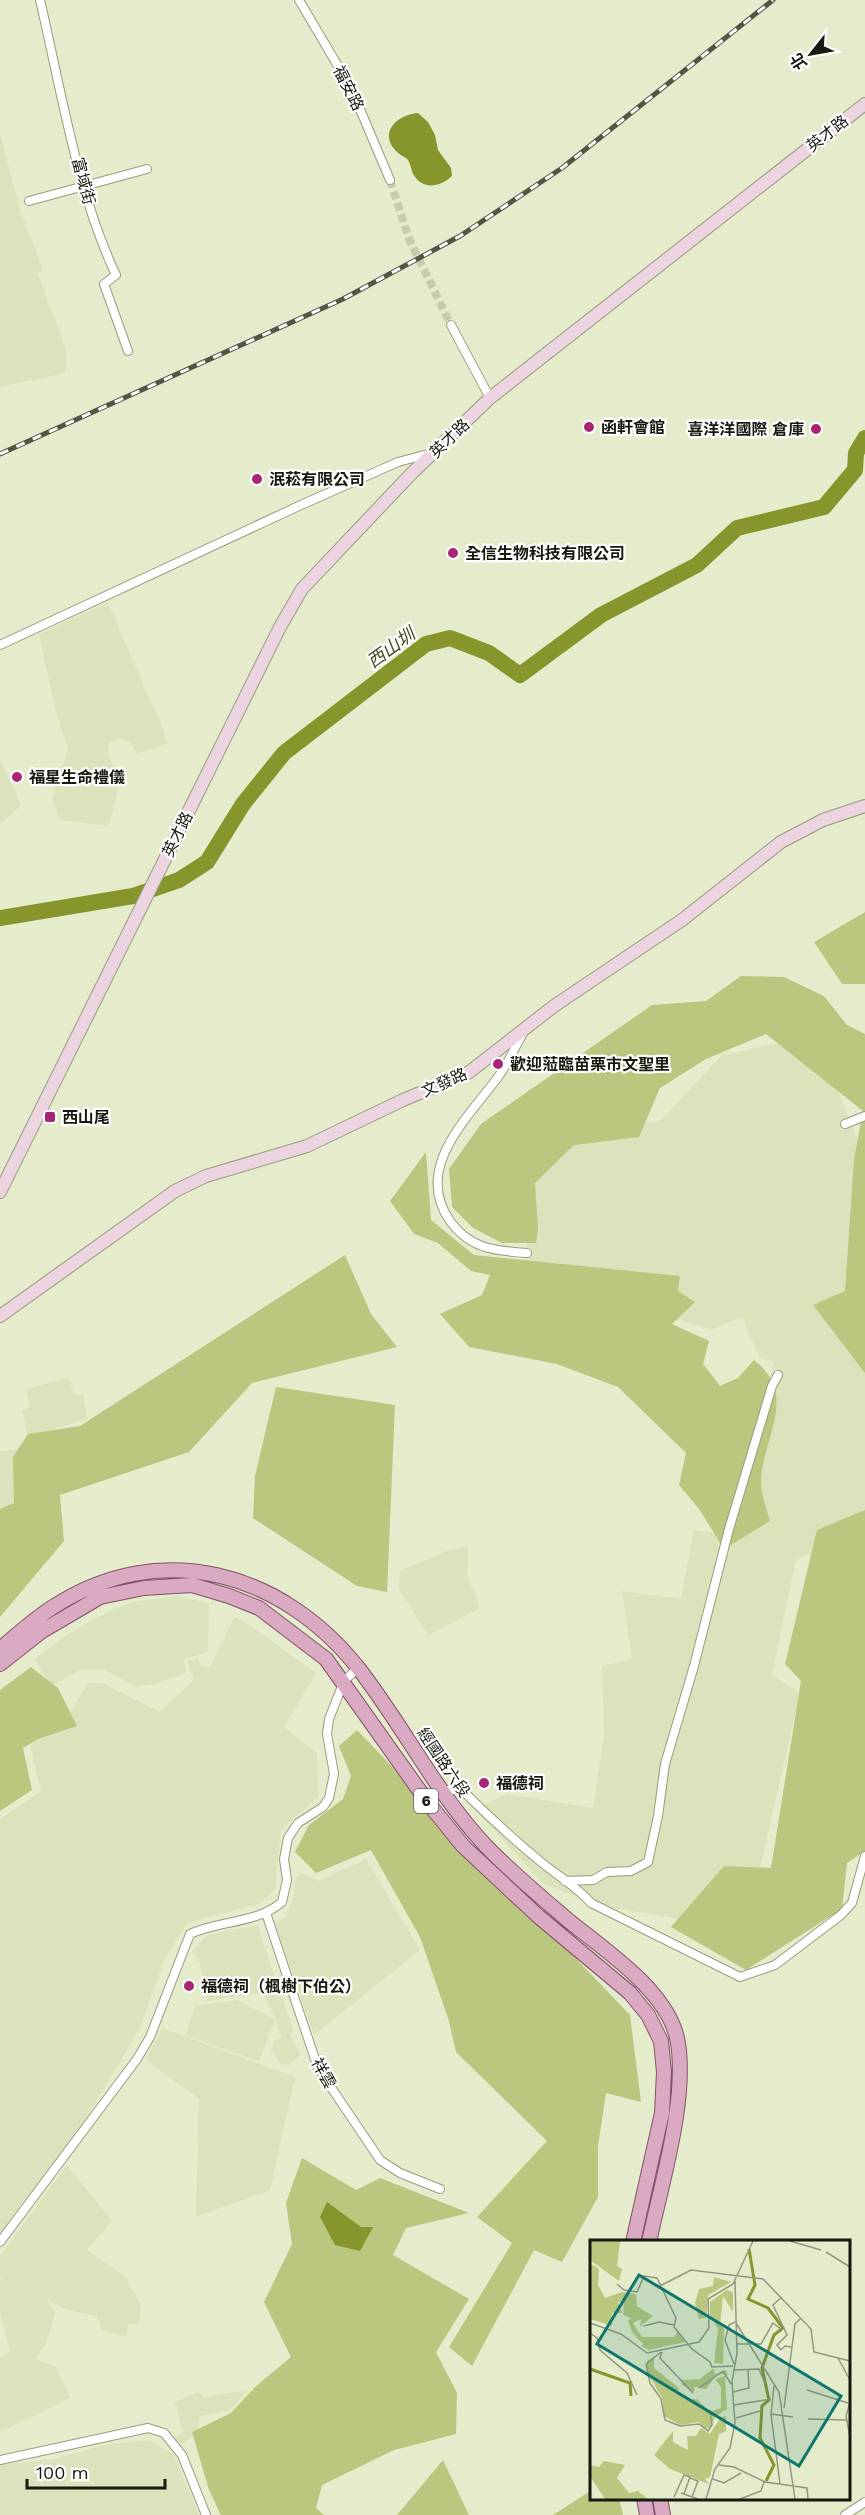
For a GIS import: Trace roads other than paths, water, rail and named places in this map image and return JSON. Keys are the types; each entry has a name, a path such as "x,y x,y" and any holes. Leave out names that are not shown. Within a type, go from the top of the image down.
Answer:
{"main road":[{"name":"經國路六段","path":"0,1649 53,1606 93,1587 154,1570 196,1570 218,1574 281,1600 304,1615 358,1668 405,1734 439,1790 486,1845 537,1894 645,1986 668,2014 676,2038 680,2072 676,2112 650,2240"},
{"name":"6","path":"0,1664 42,1631 100,1597 144,1588 192,1585 260,1608 327,1659 425,1799 471,1854 538,1916 630,1993 648,2015 662,2041 664,2072 662,2113 633,2240"},
{"path":"425,1799 439,1790"},
{"path":"644,2500 647,2515"},
{"path":"660,2500 663,2515"}],"street":[{"name":"富域街","path":"40,0 84,185 100,241 116,275 104,284 128,351"},
{"name":"福安路","path":"299,0 351,88 390,180"},
{"name":"英才路","path":"0,1192 290,607 302,589 490,398 865,104"},
{"path":"29,201 147,169"},
{"path":"451,325 490,398"},
{"path":"0,645 398,462 434,453"},
{"name":"文發路","path":"1,1315 175,1191 206,1176 307,1146 403,1100 468,1073 526,1027 616,963 682,920 781,842 823,820 865,806"},
{"path":"526,1027 500,1074 443,1155 436,1180 440,1207 458,1232 474,1244 493,1251 527,1253"},
{"path":"845,1124 865,1116"},
{"path":"565,1881 593,1880 607,1872 631,1871 648,1863 658,1816 665,1764 694,1666 729,1529 772,1386 778,1375"},
{"path":"0,2242 137,2059 150,2037 190,1934 201,1928 266,1913 282,1902 286,1880 284,1859 288,1838 298,1823 323,1807 333,1786 334,1774 327,1734 329,1719 344,1681 358,1668"},
{"path":"439,1790 462,1790 498,1826 565,1881 580,1890 591,1903 740,1977 775,1965 847,1909 852,1903 865,1856"},
{"name":"祥雲","path":"266,1913 318,2068 380,2160 400,2172 440,2189"},
{"path":"0,2460 148,2428 164,2433 182,2455 206,2515"},
{"path":"845,2515 865,2502"}],"waterway":[{"name":"西山圳","path":"0,918 133,896 179,880 207,862 243,804 284,753 426,644 450,638 489,653 520,675 601,615 697,565 737,528 824,507 855,470 856,453 865,438"}],"tunnel":[{"path":"390,180 409,239 451,325"}],"railway":[{"path":"0,454 343,299 460,236 562,168 773,0"}],"place":[{"name":"函軒會館","path":"589,427"},
{"name":"喜洋洋國際 倉庫","path":"816,429"},
{"name":"泯菘有限公司","path":"257,479"},
{"name":"全信生物科技有限公司","path":"453,553"},
{"name":"福星生命禮儀","path":"17,777"},
{"name":"歡迎蒞臨苗栗市文聖里","path":"498,1064"},
{"name":"西山尾","path":"50,1117"},
{"name":"福德祠","path":"484,1783"},
{"name":"福德祠（楓樹下伯公）","path":"189,1986"}]}
